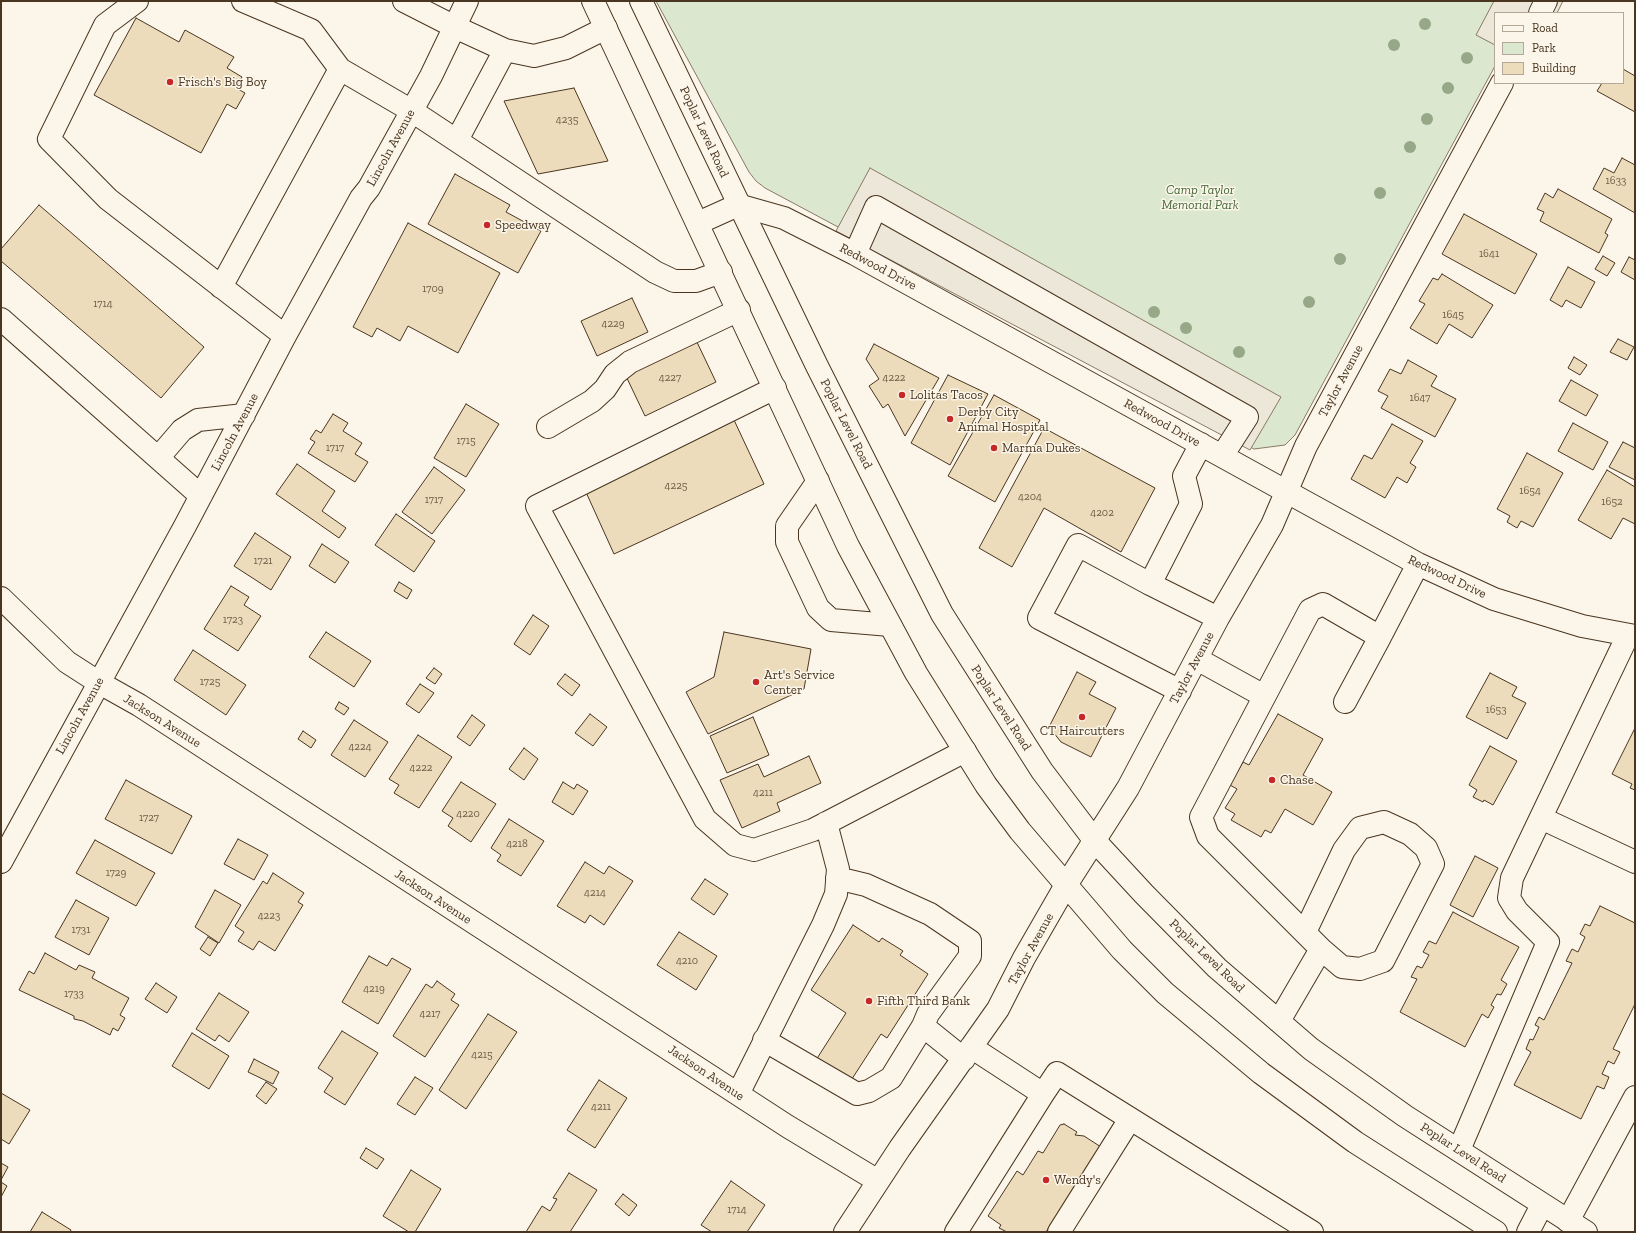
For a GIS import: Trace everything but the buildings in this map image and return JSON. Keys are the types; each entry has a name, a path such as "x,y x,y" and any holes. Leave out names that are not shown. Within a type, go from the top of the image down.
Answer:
{"street":[{"path":"137,1 105,26 49,139 108,199 286,336"},
{"path":"243,1 311,30 340,69 412,111 655,272 674,281 696,281 721,272"},
{"path":"404,1 455,28 505,50 534,56 566,48 606,28"},
{"name":"Lincoln Avenue","path":"1,862 201,496 361,198 369,188 412,111 468,1"},
{"path":"593,1 848,546 916,673 986,785 1020,831 1066,885 1122,950 1165,993 1261,1073 1355,1142 1496,1232"},
{"name":"Poplar Level Road","path":"641,1 817,366 942,614 1042,771 1095,841 1139,889 1217,968 1311,1049 1406,1116 1542,1206 1577,1227"},
{"path":"1540,12 1546,1"},
{"path":"457,140 505,50"},
{"path":"221,287 340,69"},
{"name":"Taylor Avenue","path":"845,1232 878,1181 998,1010 1024,958 1066,885 1128,788 1218,618 1272,525 1306,446 1501,84"},
{"path":"698,223 738,204"},
{"name":"Redwood Drive","path":"738,204 784,218 855,254 1418,564 1494,599 1582,626 1632,636"},
{"path":"855,254 876,207 1247,417 1222,456"},
{"path":"548,427 592,402 605,389 615,374 630,362 738,310"},
{"path":"1,319 201,496"},
{"path":"775,388 537,506 705,819 735,845 754,850 813,830 965,751"},
{"path":"158,458 182,430 198,420 244,415"},
{"path":"1150,584 1191,504 1184,476 1201,444"},
{"path":"818,481 787,526 788,542 818,608 831,620 890,625"},
{"path":"1180,691 1039,618 1078,545 1150,584 1218,618"},
{"path":"1345,702 1418,564"},
{"name":"Jackson Avenue","path":"1,598 67,662 98,682 139,705 787,1126 878,1181"},
{"path":"1305,932 1344,850 1360,828 1384,822 1410,834 1426,848 1433,864 1383,961 1360,969 1342,967 1321,949 1208,836 1201,817 1310,610 1323,604 1380,637"},
{"path":"1459,1150 1548,942 1517,911 1509,898 1512,878 1632,636"},
{"path":"1197,659 1264,696"},
{"path":"1541,818 1635,862"},
{"path":"738,1094 823,926 836,894 838,869 826,823"},
{"path":"764,1040 857,1094 869,1091 890,1078 923,1026 928,1014 970,956 970,941 930,914 866,885 838,878"},
{"path":"1279,1021 1321,949"},
{"path":"923,1026 968,1053 1043,1094"},
{"path":"956,1232 1057,1073 1130,1119 1289,1226 1312,1232"},
{"path":"970,1232 1043,1119 1043,1094"},
{"path":"1577,1227 1635,1097"},
{"path":"1059,1232 1130,1119"},
{"path":"1528,1232 1542,1206"}],"green space":[{"name":"Camp Taylor Memorial Park","path":"656,1 1530,1 1494,12 1494,68 1295,435 1285,445 1254,449 765,188 756,181 749,172"}],"shaded area":[{"path":"1494,1 1563,1 1558,12 1494,12 1494,44 1476,35"},
{"path":"870,168 1281,397 1250,450 836,231"}],"place":[{"name":"Frisch's Big Boy","path":"170,82"},
{"name":"Speedway","path":"487,225"},
{"name":"Lolitas Tacos","path":"902,395"},
{"name":"Derby City Animal Hospital","path":"950,419"},
{"name":"Marma Dukes","path":"994,448"},
{"name":"Art's Service Center","path":"756,682"},
{"name":"CT Haircutters","path":"1082,717"},
{"name":"Chase","path":"1272,780"},
{"name":"Fifth Third Bank","path":"869,1001"},
{"name":"Wendy's","path":"1046,1180"}]}
